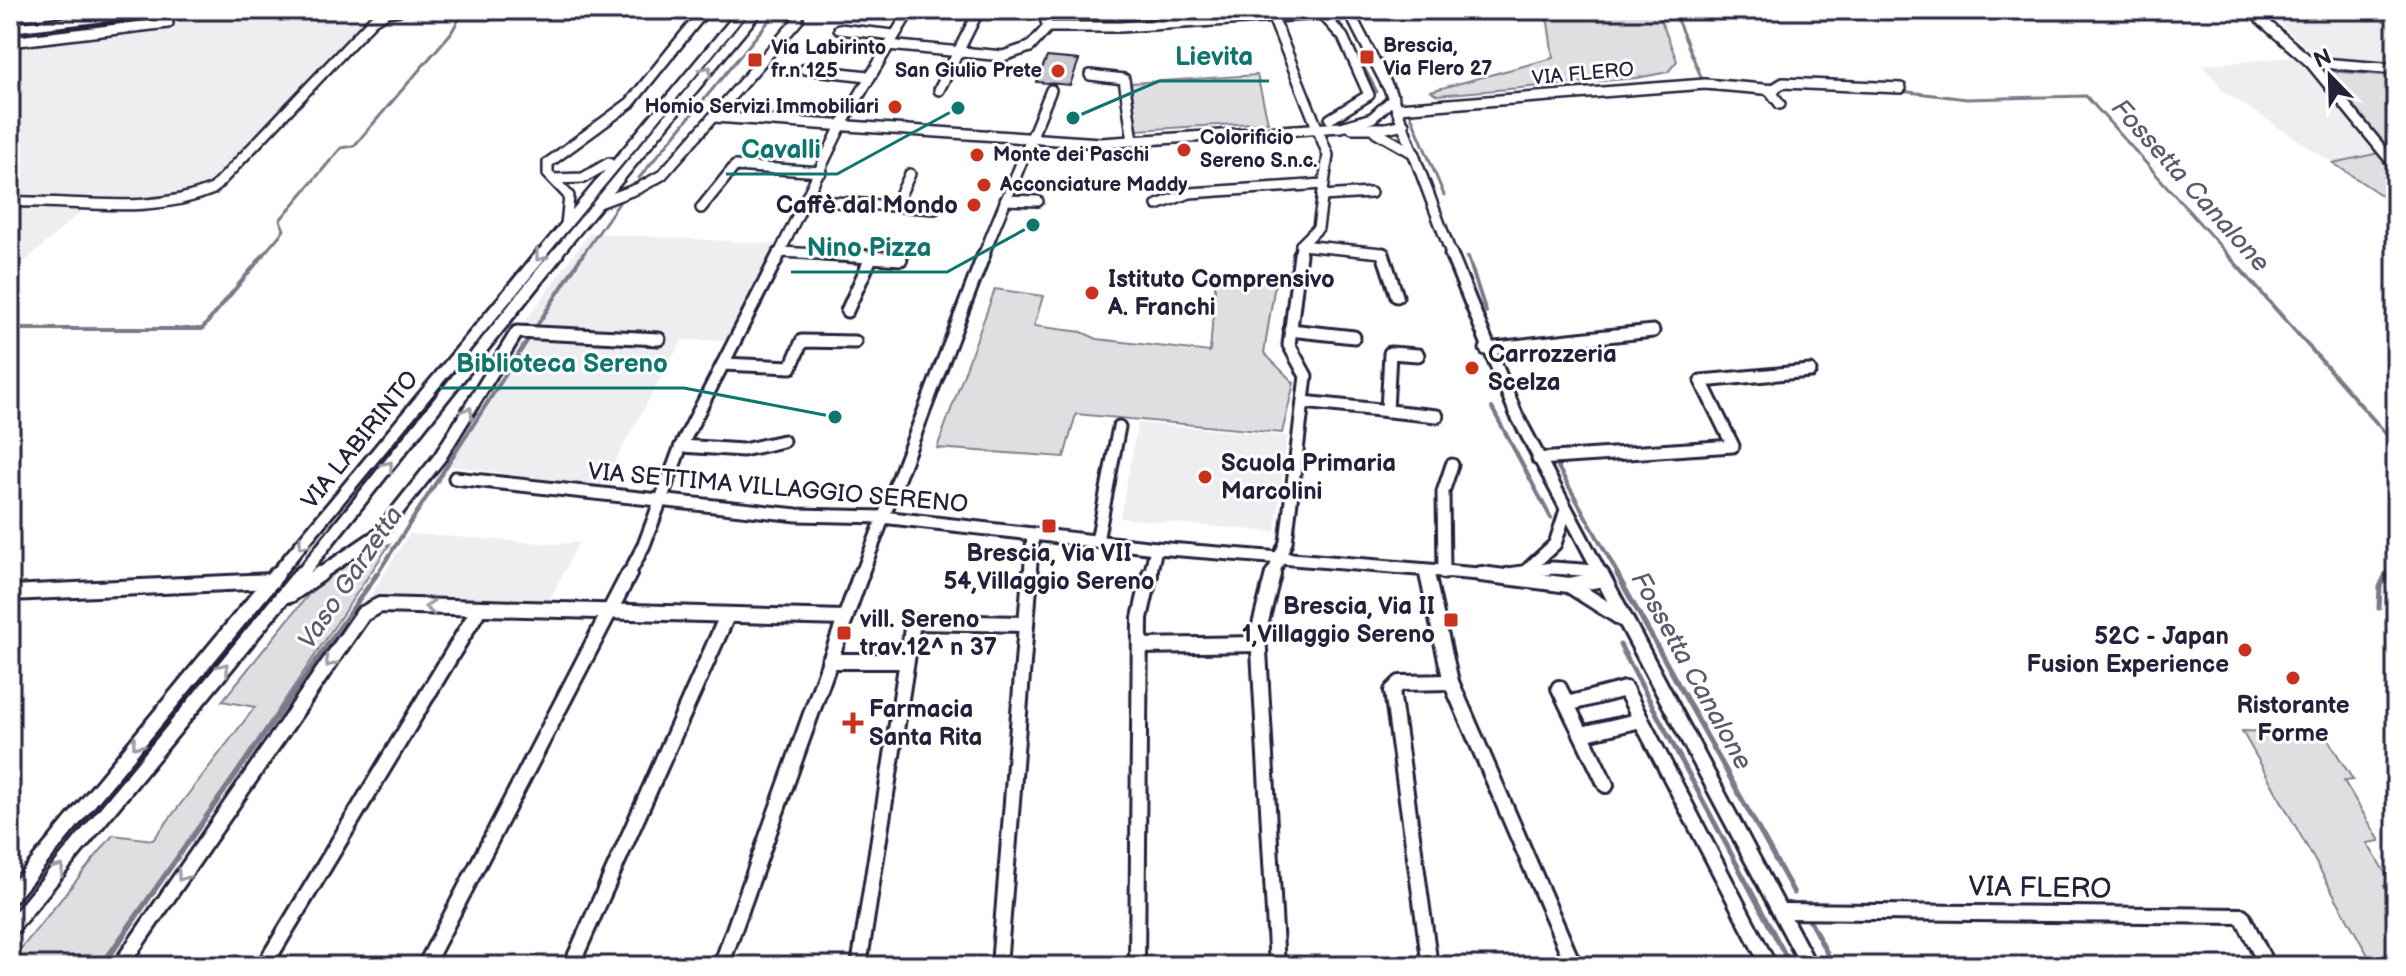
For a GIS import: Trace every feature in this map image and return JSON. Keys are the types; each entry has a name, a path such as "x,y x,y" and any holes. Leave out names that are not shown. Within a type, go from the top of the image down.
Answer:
{"highway":[{"path":"10,19 89,10"},
{"path":"10,28 168,16"}],"street":[{"path":"10,202 50,200 166,204 200,197 213,189 378,12 400,10"},
{"path":"566,225 569,196 546,169 553,157 605,124 630,103 705,10"},
{"path":"597,204 649,184 662,175 798,20 798,10"},
{"path":"425,966 644,545 681,446 821,172 841,126 910,10"},
{"path":"939,90 979,10"},
{"path":"1042,10 1048,27"},
{"path":"1348,10 1371,47 1396,103 1486,349 1538,459 1809,966"},
{"path":"2250,10 2310,62 2396,167"},
{"name":"VIA LABIRINTO","path":"10,897 625,153 748,13"},
{"name":"VIA LABIRINTO","path":"10,929 506,320 748,13"},
{"path":"839,29 957,51 1016,54 1030,47 1048,27 1120,27 1271,13 1322,14 1329,16 1349,49 1369,95 1330,119"},
{"path":"1271,13 1328,155 1318,228 1301,245 1289,345 1306,376 1286,542 1262,618 1258,644 1277,966"},
{"path":"10,42 168,16"},
{"path":"2310,62 2396,69"},
{"path":"805,69 868,76"},
{"path":"1090,75 1124,79 1133,141"},
{"name":"VIA FLERO","path":"1396,103 1705,84 1773,91 1783,83 1901,88"},
{"path":"721,966 882,517 983,264 1029,138 1051,90"},
{"path":"1773,91 1780,104"},
{"path":"1363,126 1396,103"},
{"path":"714,117 1101,143 1404,124"},
{"path":"1363,126 1389,136 1416,156"},
{"path":"553,179 570,181 591,176 625,153"},
{"path":"701,208 735,166 821,172"},
{"path":"621,174 631,184 649,184"},
{"path":"895,206 910,174"},
{"path":"1157,205 1190,193 1322,190 1371,193"},
{"path":"807,200 935,209"},
{"path":"1005,200 1038,201"},
{"path":"1301,245 1382,253 1397,296"},
{"path":"780,252 901,259"},
{"path":"847,311 871,258"},
{"path":"506,320 525,333 659,339"},
{"path":"1290,330 1354,337"},
{"path":"1486,349 1653,331"},
{"path":"277,603 379,534 440,457 525,333"},
{"path":"723,364 791,367 802,341 855,342"},
{"path":"1387,411 1390,353 1418,355"},
{"path":"1538,459 1733,446 1701,381 1810,371"},
{"path":"1303,402 1437,416"},
{"path":"1097,541 1119,427"},
{"path":"681,446 743,450 783,441"},
{"path":"1444,573 1443,492 1452,465"},
{"name":"VIA SETTIMA VILLAGGIO SERENO","path":"455,478 797,515 882,517 1156,548 1501,576 1569,585 1600,575"},
{"name":"VIA SETTIMA VILLAGGIO SERENO","path":"1527,570 1548,556 1561,537 1566,510"},
{"path":"999,966 1033,534"},
{"path":"1137,966 1140,618 1156,548"},
{"name":"VIA SETTIMA VILLAGGIO SERENO","path":"1501,576 1527,570 1576,567 1600,575"},
{"path":"1426,571 1451,682 1574,966"},
{"path":"10,593 272,581"},
{"name":"VIA SETTIMA VILLAGGIO SERENO","path":"1569,585 1626,622"},
{"path":"120,966 363,614 380,605 845,618"},
{"path":"264,966 479,609"},
{"path":"571,966 727,616"},
{"path":"859,966 913,622 1026,624"},
{"path":"1140,646 1258,644"},
{"path":"829,661 906,661"},
{"path":"1430,966 1392,691 1400,683 1451,682"},
{"path":"1559,688 1606,785"},
{"path":"1567,704 1625,689 1769,966"},
{"path":"1582,734 1641,720"},
{"name":"VIA FLERO","path":"1781,911 2242,916 2267,966"}],"shaded area":[{"path":"243,10 348,10 346,23 365,20 205,188 172,199 50,195 10,197 10,44 173,25 176,17"},
{"path":"1133,10 1231,10 1233,16 1137,24"},
{"path":"1536,10 1657,10 1677,61 1668,72 1637,78 1437,95 1431,91 1553,58 1548,22"},
{"path":"2264,10 2396,10 2396,64 2316,56"},
{"path":"2295,57 2379,153 2333,163 2220,89 2218,82 2201,65"},
{"path":"2327,71 2396,76 2396,157 2327,75"},
{"path":"1257,75 1268,122 1137,130 1131,83"},
{"path":"2379,153 2396,174 2396,205 2333,163"},
{"path":"88,205 10,275 10,207"},
{"path":"589,233 776,244 726,340 682,340 600,488 442,464 522,336 660,346 662,334 521,327"},
{"path":"1216,275 1276,277 1264,353 1294,383 1282,433 1076,414 1064,457 937,448 995,289 1043,296 1034,326 1082,332 1097,339 1210,352"},
{"name":"Scuola Primaria Marcolini","path":"1138,423 1287,436 1275,532 1120,518"},
{"path":"409,534 559,544 579,542 548,603 367,601"},
{"path":"390,544 105,966 10,966 10,962 113,835 153,840 255,707 222,701 326,573 352,555"},
{"path":"2242,731 2324,733 2353,780 2344,781 2380,841 2367,843 2392,884 2384,886 2396,905 2396,966 2374,966"}],"building":[{"name":"San Giulio Prete","path":"1047,57 1079,60 1070,85 1036,82"}],"waterway":[{"path":"262,256 284,230 280,220 341,148 354,146 451,33 464,10 399,14"},
{"name":"Vaso Garzetta","path":"639,178 778,10"},
{"name":"Fossetta Canalone","path":"1333,10 1377,92"},
{"name":"Fossetta Canalone","path":"1673,10 1702,79 1752,84"},
{"path":"2339,70 2396,75"},
{"name":"Fossetta Canalone","path":"1900,91 1967,99 2086,96 2229,256"},
{"name":"Fossetta Canalone","path":"1410,113 1444,195"},
{"path":"139,208 177,205 205,195 230,177 256,150"},
{"name":"Vaso Garzetta","path":"582,256 619,203"},
{"path":"10,329 202,329 264,254"},
{"name":"Vaso Garzetta","path":"376,576 583,254"},
{"name":"Fossetta Canalone","path":"2227,254 2396,445"},
{"name":"Fossetta Canalone","path":"1468,257 1486,312"},
{"name":"Fossetta Canalone","path":"1492,408 1551,518"},
{"name":"Fossetta Canalone","path":"1558,467 1619,576"},
{"path":"2386,575 2396,555"},
{"name":"Vaso Garzetta","path":"101,966 377,574"},
{"name":"Fossetta Canalone","path":"1617,574 1794,893"},
{"path":"2379,608 2380,587 2386,575"},
{"name":"Fossetta Canalone","path":"1620,645 1791,966"},
{"name":"Fossetta Canalone","path":"1807,916 1834,966"}],"place":[{"name":"Brescia, Via Flero 27","path":"1367,57"},
{"name":"Via Labirinto fr.n 125","path":"755,60"},
{"name":"San Giulio Prete","path":"1058,71"},
{"name":"Homio Servizi Immobiliari","path":"895,107"},
{"name":"Cavalli","path":"958,108"},
{"name":"Lievita","path":"1073,118"},
{"name":"Colorificio Sereno S.n.c.","path":"1184,150"},
{"name":"Monte dei Paschi","path":"977,155"},
{"name":"Acconciature Maddy","path":"984,185"},
{"name":"Caffè dal Mondo","path":"974,205"},
{"name":"Nino Pizza","path":"1033,225"},
{"name":"Istituto Comprensivo A. Franchi","path":"1092,293"},
{"name":"Carrozzeria Scelza","path":"1472,368"},
{"name":"Biblioteca Sereno","path":"835,417"},
{"name":"Scuola Primaria Marcolini","path":"1205,477"},
{"name":"Brescia, Via VII 54,Villaggio Sereno","path":"1049,526"},
{"name":"Brescia, Via II 1,Villaggio Sereno","path":"1451,620"},
{"name":"vill. Sereno trav.12^ n 37","path":"844,633"},
{"name":"52C - Japan Fusion Experience","path":"2245,650"},
{"name":"Ristorante Forme","path":"2293,678"},
{"name":"Farmacia Santa Rita","path":"853,723"}]}
